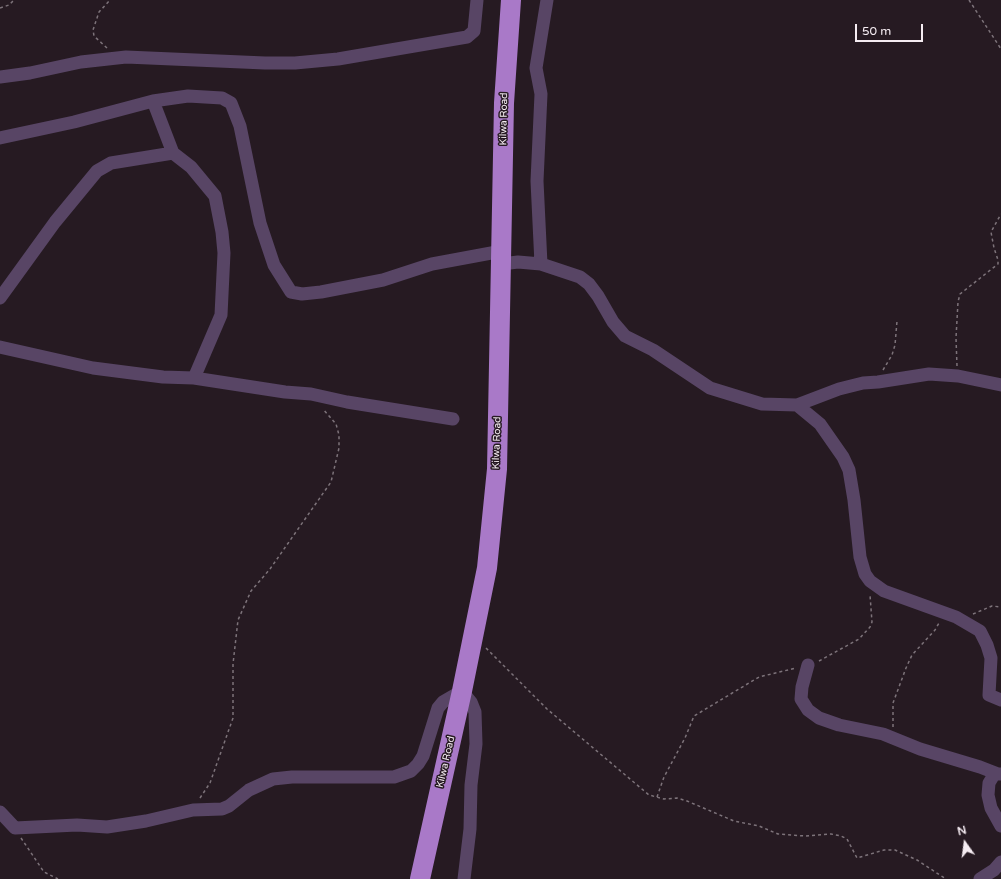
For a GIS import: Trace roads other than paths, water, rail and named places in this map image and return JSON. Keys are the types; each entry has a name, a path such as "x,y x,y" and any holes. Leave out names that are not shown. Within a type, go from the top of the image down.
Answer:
{"highway":[{"name":"Kilwa Road","path":"420,879 462,691 487,568 497,469 504,102 511,0"}],"street":[{"path":"0,77 30,73 81,62 117,58 159,57 266,63 338,58 467,37 474,31 477,0"},
{"path":"541,264 537,181 541,94 536,68 547,0"},
{"path":"0,138 74,122 153,101 188,96 222,98 231,103 240,126 260,223 274,265 291,292 302,294 321,292 383,280 432,264 502,258 518,262 541,264 580,277 590,284 613,322 625,336 652,350 710,388 762,404 797,405 839,389 863,383 929,374 958,376 1001,385"},
{"path":"153,101 173,153 191,167 214,196 224,253 220,315 194,378"},
{"path":"0,298 55,222 97,171 111,163 173,153"},
{"path":"0,347 93,368 163,377 194,378 263,389 311,394 347,402 453,419"},
{"path":"797,405 820,424 843,457 853,488 860,557 865,574 870,581 884,591 943,612 976,628 983,636 991,658 989,695 1001,700"},
{"path":"808,665 802,687 802,698 808,710 819,718 833,723 883,734 920,749 998,773 989,784 988,795 991,808 1001,826"},
{"path":"0,812 15,828 77,825 107,827 146,821 193,810 222,809 229,806 249,790 272,780 292,777 394,777 411,771 423,756 438,708 443,702 462,691 471,702 475,712 476,744 470,829 464,879"},
{"path":"980,879 994,870 1001,862"}]}
